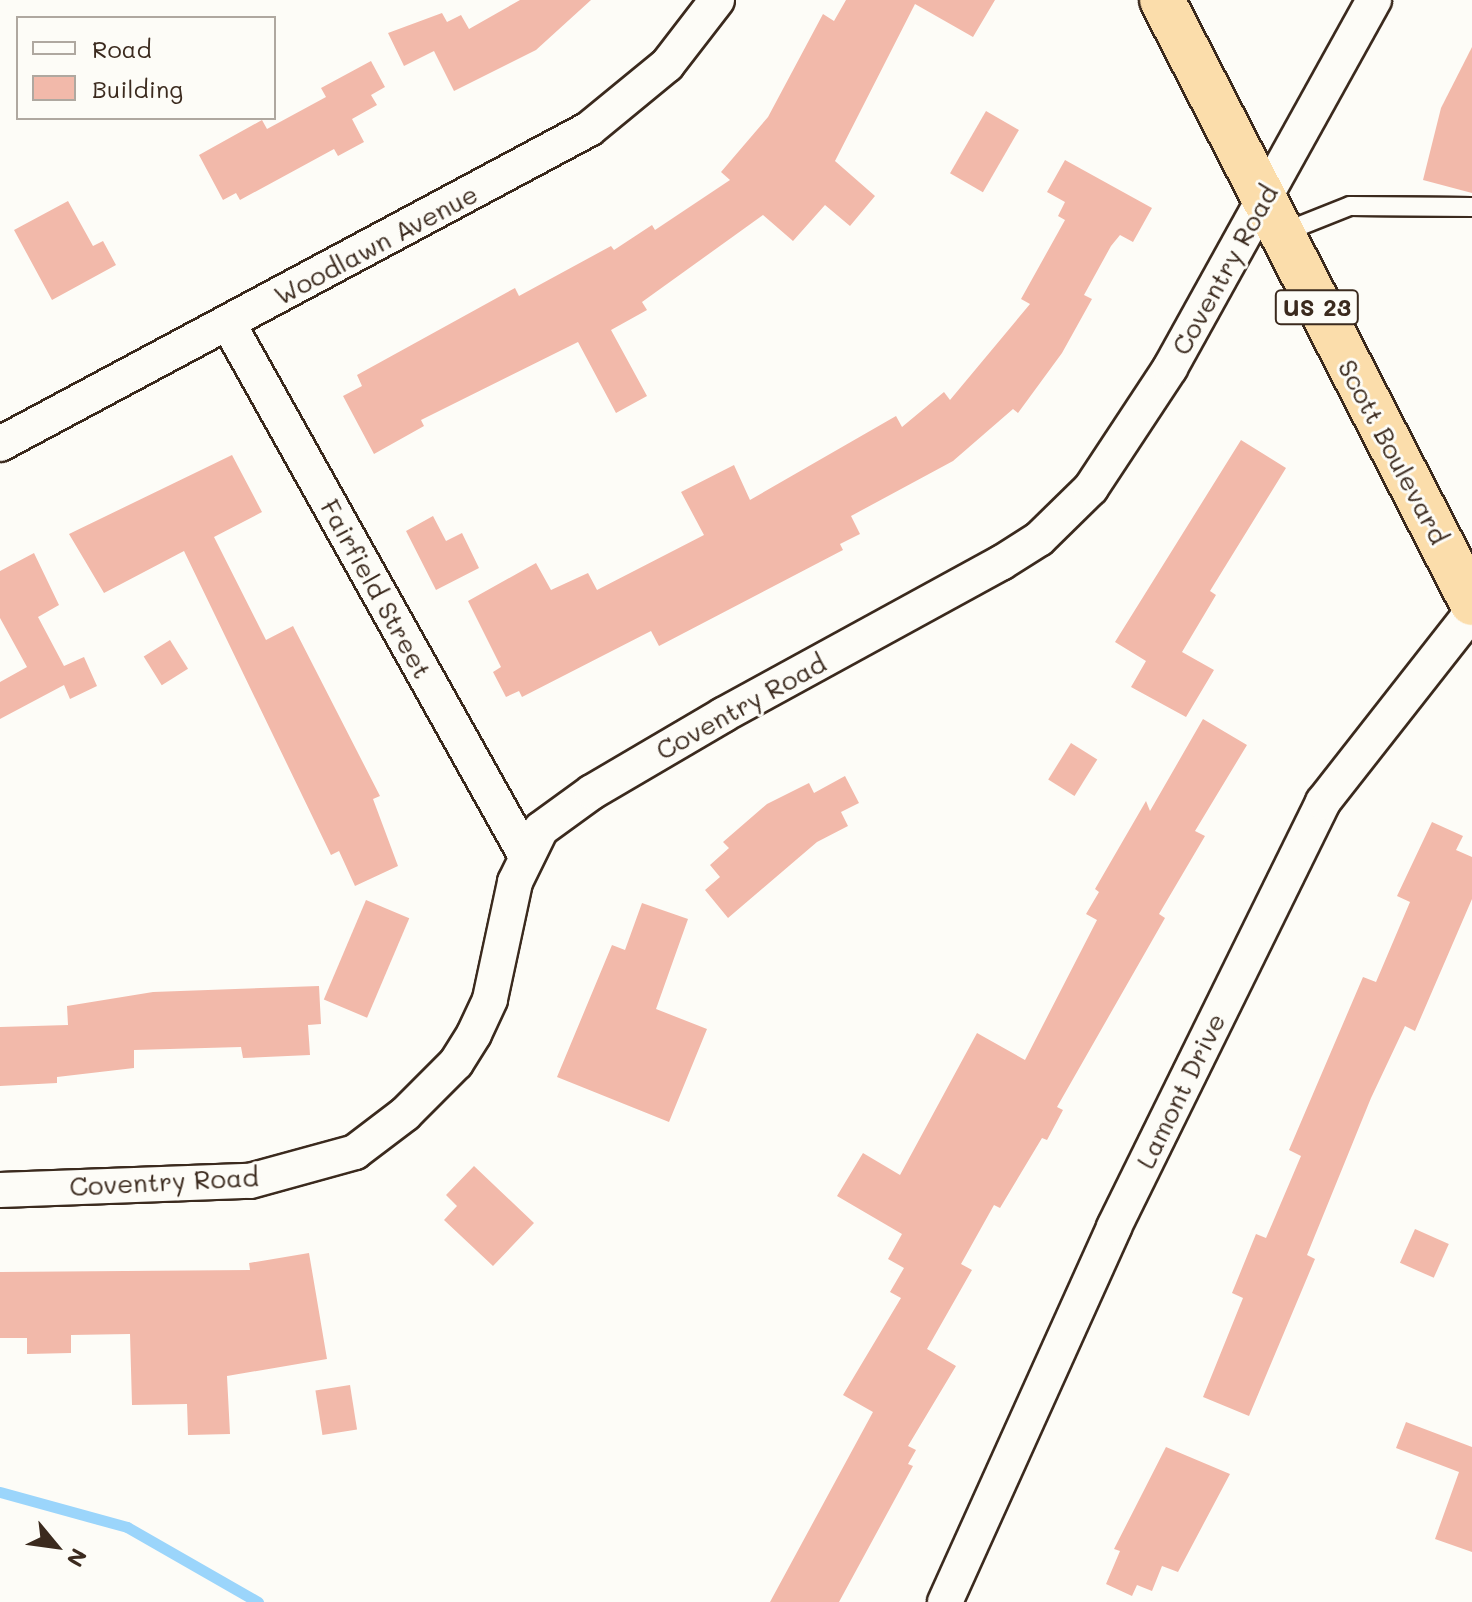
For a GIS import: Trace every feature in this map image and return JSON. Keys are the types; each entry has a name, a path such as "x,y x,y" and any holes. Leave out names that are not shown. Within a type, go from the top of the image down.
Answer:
{"highway":[{"name":"Scott Boulevard","path":"1162,0 1271,219 1472,603"}],"street":[{"name":"Woodlawn Avenue","path":"0,444 589,129 667,65 717,0"},
{"name":"Coventry Road","path":"0,1190 250,1181 355,1152 432,1090 474,1034 490,999 525,854 541,829 592,792 1039,539 1115,457 1271,219 1374,0"},
{"name":"Fairfield Street","path":"228,323 525,854"},
{"name":"Lamont Drive","path":"945,1602 1114,1227 1323,802 1472,612"}],"lane":[{"path":"1271,219 1350,206 1472,207"}],"building":[{"path":"520,0 591,0 536,50 454,91 434,51 404,66 388,33 442,13 447,22 461,15 469,29"},
{"path":"846,0 995,0 973,37 915,4 835,161 875,196 850,226 825,205 793,241 763,215 642,302 647,310 611,330 647,396 616,413 578,342 421,420 424,426 374,454 343,396 362,386 357,375 515,288 519,296 611,246 614,250 652,225 655,230 730,180 721,172 768,117 823,14 834,21"},
{"path":"1472,47 1472,193 1423,180 1441,108"},
{"path":"371,61 385,87 371,95 377,105 352,119 364,142 338,156 334,149 240,200 236,193 223,200 199,155 262,120 267,129 326,97 321,88"},
{"path":"986,111 1019,130 983,192 950,173"},
{"path":"1065,160 1152,208 1133,242 1120,235 1111,246 1084,295 1092,299 1062,353 1018,413 1013,409 953,461 851,516 860,534 840,544 843,550 659,646 651,631 522,697 519,691 506,697 493,672 501,667 468,601 536,563 551,590 588,573 597,590 704,535 681,492 734,465 750,500 896,416 902,427 944,392 950,400 1030,304 1021,299 1065,220 1058,216 1065,202 1047,192"},
{"path":"68,201 93,246 103,241 116,265 52,300 14,230"},
{"path":"1241,440 1286,468 1210,591 1216,595 1182,652 1214,670 1186,717 1131,687 1146,661 1115,642"},
{"path":"232,455 262,512 214,537 266,640 293,626 380,796 373,799 398,866 355,886 339,851 331,855 184,551 104,593 69,534"},
{"path":"433,516 446,541 462,533 479,568 436,590 406,531"},
{"path":"34,553 59,605 38,617 64,666 84,657 97,686 70,699 64,685 0,719 0,682 27,667 0,618 0,571"},
{"path":"170,640 188,669 162,685 144,656"},
{"path":"1203,719 1247,745 1195,831 1205,836 1159,914 1165,918 1057,1107 1063,1110 1047,1140 1042,1138 1000,1208 994,1205 961,1264 972,1270 927,1349 956,1366 908,1446 916,1450 908,1464 913,1466 839,1602 770,1602 873,1412 843,1395 901,1298 890,1292 904,1268 888,1259 902,1234 837,1196 863,1153 900,1175 977,1033 1025,1060 1097,920 1086,914 1099,892 1095,889 1146,801 1150,811"},
{"path":"1071,743 1097,759 1075,796 1048,779"},
{"path":"845,776 859,803 841,812 848,826 817,842 728,918 705,890 720,877 710,865 729,848 723,842 767,804 809,783 814,793"},
{"path":"1432,822 1463,836 1456,850 1472,857 1472,899 1415,1031 1405,1026 1371,1098 1307,1255 1315,1259 1249,1416 1203,1397 1243,1298 1232,1293 1256,1234 1266,1238 1301,1156 1289,1150 1363,977 1376,982 1410,902 1397,896"},
{"path":"366,900 409,918 367,1018 324,999"},
{"path":"642,903 688,919 656,1009 707,1029 669,1122 557,1077 612,945 625,950"},
{"path":"319,986 321,1024 308,1025 310,1055 243,1058 241,1047 134,1050 134,1068 57,1077 57,1083 0,1086 0,1027 68,1025 67,1006 153,992"},
{"path":"474,1166 534,1223 493,1266 444,1220 457,1206 446,1195"},
{"path":"1415,1229 1449,1244 1434,1278 1400,1263"},
{"path":"309,1253 327,1359 227,1376 230,1434 188,1435 187,1404 132,1405 130,1334 71,1335 71,1353 27,1354 27,1338 0,1338 0,1272 250,1270 249,1263"},
{"path":"350,1385 357,1429 322,1435 315,1390"},
{"path":"1406,1422 1472,1447 1472,1552 1435,1539 1459,1472 1396,1448"},
{"path":"1166,1447 1230,1474 1178,1572 1162,1566 1152,1591 1137,1585 1132,1596 1106,1584 1120,1551 1114,1549"}],"waterway":[{"path":"0,1492 127,1527 258,1602"}]}
